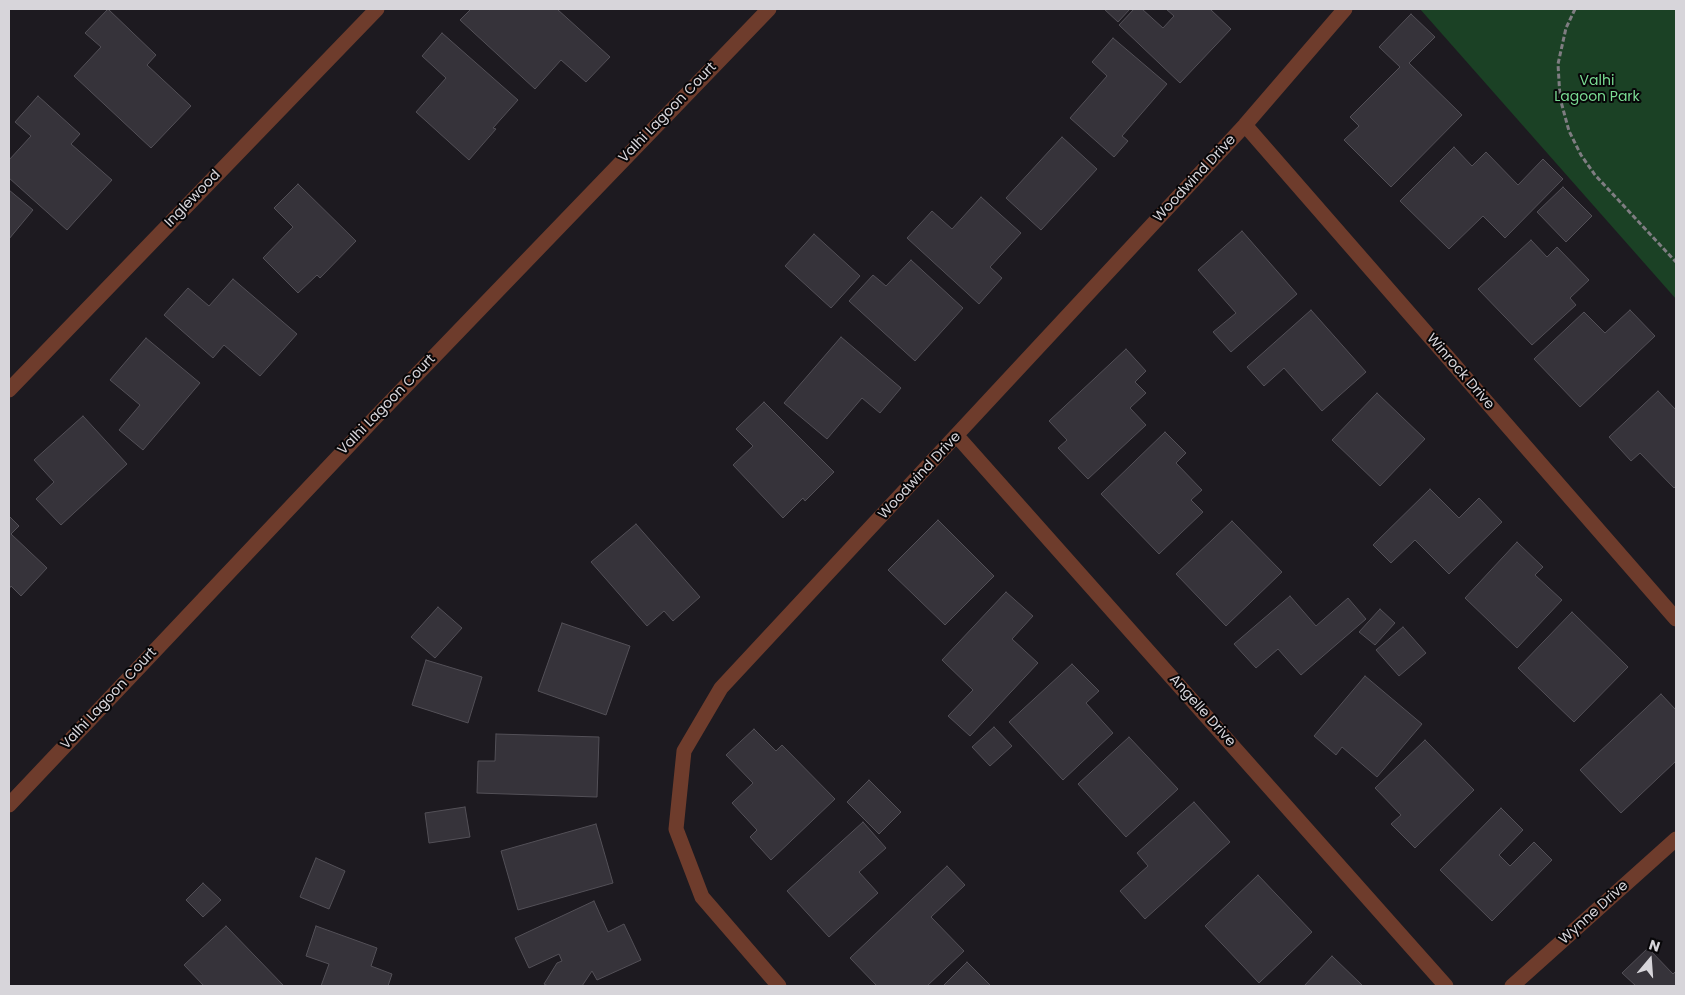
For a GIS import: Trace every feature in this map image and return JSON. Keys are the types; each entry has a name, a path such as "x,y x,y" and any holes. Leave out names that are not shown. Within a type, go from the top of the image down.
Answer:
{"street":[{"name":"Inglewood","path":"9,390 377,9"},
{"name":"Valhi Lagoon Court","path":"9,805 372,421 769,9"},
{"name":"Woodwind Drive","path":"779,986 702,897 676,829 684,752 721,688 1244,126 1345,9"},
{"name":"Winrock Drive","path":"1244,126 1676,619"},
{"name":"Angelle Drive","path":"957,436 1446,986"},
{"name":"Wynne Drive","path":"1512,986 1676,839"}],"path":[{"path":"1575,9 1566,28 1558,64 1560,98 1569,132 1581,155 1596,175 1676,262"}],"green space":[{"name":"Valhi Lagoon Park","path":"1420,9 1676,9 1676,299"}],"building":[{"path":"108,9 156,55 147,65 191,106 151,148 74,76 101,47 85,33"},
{"path":"471,9 557,9 610,57 586,82 561,60 535,89 460,20"},
{"path":"1104,9 1130,9 1118,22"},
{"path":"1134,9 1142,9 1163,28 1174,16 1166,9 1210,9 1231,29 1180,83 1119,25"},
{"path":"1411,14 1435,37 1409,63 1462,115 1391,187 1344,140 1359,126 1350,117 1400,67 1379,47"},
{"path":"442,33 518,100 493,128 496,129 469,160 416,112 446,78 422,56"},
{"path":"1113,38 1167,84 1122,136 1128,141 1114,157 1070,118 1107,76 1092,62"},
{"path":"38,96 80,134 71,144 112,180 67,230 9,178 9,160 31,136 15,122"},
{"path":"1062,137 1097,169 1041,230 1006,198"},
{"path":"1454,147 1472,166 1486,152 1518,185 1543,159 1563,179 1505,238 1483,216 1449,249 1400,201"},
{"path":"298,184 356,241 320,278 317,275 298,293 263,258 293,227 274,208"},
{"path":"1563,187 1592,216 1566,242 1537,212"},
{"path":"9,190 33,210 9,239"},
{"path":"981,197 1021,233 990,267 1002,278 979,304 907,238 932,211 952,229"},
{"path":"1242,231 1297,294 1231,352 1213,332 1236,313 1198,270"},
{"path":"814,234 860,276 831,308 785,266"},
{"path":"1531,240 1547,257 1557,247 1589,280 1570,298 1576,305 1532,345 1478,289"},
{"path":"911,260 963,308 915,361 849,301 873,275 886,286"},
{"path":"233,279 297,334 260,376 224,345 213,358 164,315 188,288 209,306"},
{"path":"1311,310 1366,372 1322,411 1284,368 1264,386 1247,367"},
{"path":"1630,310 1655,336 1580,407 1534,359 1584,312 1605,333"},
{"path":"841,337 901,388 880,413 862,398 827,439 784,403"},
{"path":"146,338 200,383 143,450 119,430 140,405 110,380"},
{"path":"1126,349 1146,371 1135,382 1146,393 1130,408 1146,425 1088,479 1058,448 1067,440 1049,421"},
{"path":"1658,391 1676,410 1676,486 1674,488 1640,453 1631,461 1609,437"},
{"path":"1377,393 1425,439 1380,486 1332,440"},
{"path":"764,402 834,472 805,501 803,498 783,518 733,465 753,446 736,429"},
{"path":"83,416 127,464 61,525 36,499 54,482 34,460"},
{"path":"1165,432 1186,453 1176,463 1202,490 1191,500 1203,512 1159,554 1101,494"},
{"path":"1430,489 1459,518 1479,498 1502,522 1449,574 1415,540 1391,563 1373,545"},
{"path":"9,516 19,526 11,534 47,568 21,596 11,586 9,589"},
{"path":"938,520 994,576 945,625 888,570"},
{"path":"1232,521 1282,572 1226,626 1176,574"},
{"path":"636,524 700,597 673,621 664,611 647,626 591,562"},
{"path":"1517,542 1543,567 1535,575 1562,600 1517,648 1465,598"},
{"path":"1006,592 1033,616 1012,639 1038,663 970,736 948,716 973,690 942,660"},
{"path":"1290,596 1316,626 1348,598 1366,619 1301,675 1278,649 1256,668 1234,644"},
{"path":"438,607 462,628 435,658 411,637"},
{"path":"1380,609 1395,623 1375,645 1359,632"},
{"path":"1572,612 1628,667 1574,722 1518,668"},
{"path":"562,623 630,646 606,715 538,691"},
{"path":"1403,627 1426,653 1399,676 1376,650"},
{"path":"426,660 482,677 468,723 412,705"},
{"path":"1072,664 1099,691 1086,703 1113,733 1063,780 1009,722"},
{"path":"1365,676 1422,724 1377,777 1342,747 1336,755 1314,736"},
{"path":"1661,694 1676,710 1676,761 1621,813 1580,770"},
{"path":"994,727 1012,746 990,766 972,747"},
{"path":"754,729 776,751 782,745 835,799 771,860 750,837 757,830 732,803 753,783 726,755"},
{"path":"496,734 599,737 597,797 477,793 478,761 495,761"},
{"path":"1129,737 1178,789 1126,837 1078,784"},
{"path":"1425,740 1474,790 1415,848 1391,824 1401,815 1375,788"},
{"path":"869,780 901,812 879,834 847,802"},
{"path":"1194,802 1230,842 1145,919 1120,891 1148,866 1137,853"},
{"path":"465,807 470,837 429,843 425,813"},
{"path":"1501,808 1523,830 1499,855 1510,866 1534,842 1552,860 1492,921 1440,870"},
{"path":"863,822 886,848 859,872 878,893 829,937 787,891"},
{"path":"596,824 613,883 518,910 501,851"},
{"path":"316,858 345,871 329,909 300,897"},
{"path":"947,866 965,885 931,917 964,951 927,986 877,986 850,958"},
{"path":"1258,875 1312,932 1259,983 1205,926"},
{"path":"203,883 221,900 203,917 186,900"},
{"path":"594,901 608,932 624,924 641,960 597,980 592,971 582,986 548,986 544,984 557,963 562,961 559,954 529,968 515,938"},
{"path":"226,926 284,986 204,986 184,965"},
{"path":"316,926 377,948 371,966 392,974 388,986 321,986 329,964 306,956"},
{"path":"1648,948 1673,974 1676,971 1676,986 1636,986 1622,973"},
{"path":"1332,956 1362,985 1361,986 1304,986"},
{"path":"967,962 991,986 943,986"}]}
